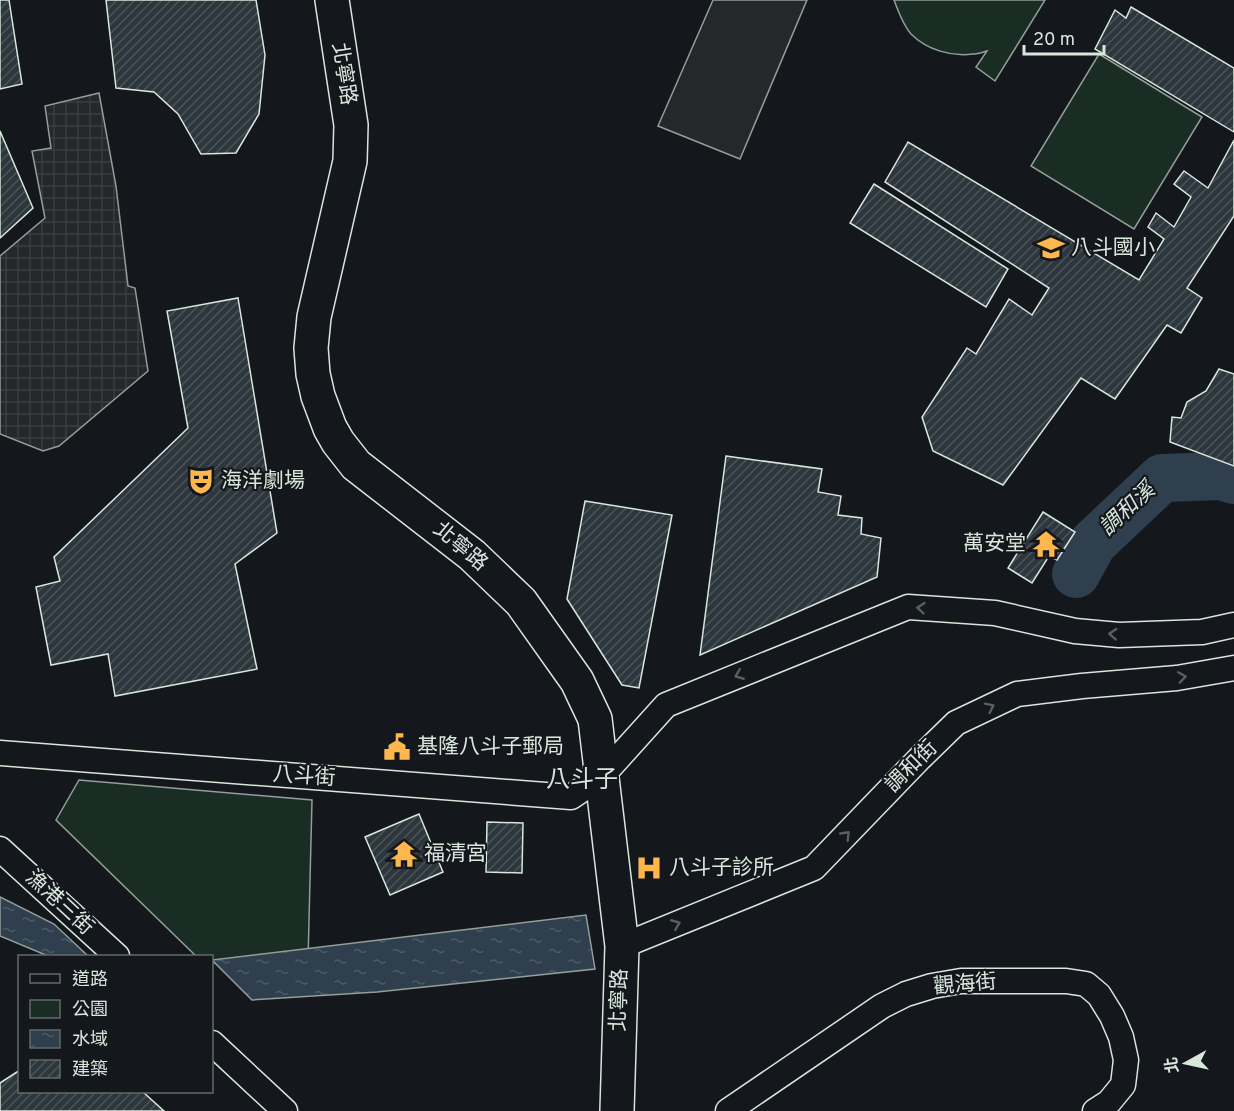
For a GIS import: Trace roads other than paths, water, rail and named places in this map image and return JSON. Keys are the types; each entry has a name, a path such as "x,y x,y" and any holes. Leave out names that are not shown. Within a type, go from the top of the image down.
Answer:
{"main road":[{"name":"北寧路","path":"332,0 351,125 350,161 314,317 311,348 318,396 330,428 357,465 472,555 521,602 577,681 595,719 622,946 617,1111"}],"street":[{"path":"602,776 666,705 908,607 995,613 1074,631 1119,635 1202,632 1234,625"},
{"name":"調和街","path":"622,946 814,868 956,723 1017,694 1177,678 1234,668"},
{"name":"八斗街","path":"0,753 571,797 602,776"},
{"name":"漁港三街","path":"0,849 115,955"},
{"name":"觀海街","path":"728,1111 882,1006 906,994 932,986 961,981 1066,981 1086,984 1099,995 1112,1016 1124,1049 1126,1060 1123,1085 1109,1102 1095,1111"},
{"path":"213,1044 285,1111"}],"water":[{"path":"0,897 54,924 87,955 46,955 0,936"},
{"path":"586,915 595,969 377,992 252,1000 213,960"}],"waterway":[{"name":"調和溪","path":"1076,574 1093,543 1162,478 1221,476 1234,480"}],"place":[{"name":"八斗國小","path":"1051,248"},
{"name":"海洋劇場","path":"201,481"},
{"name":"萬安堂","path":"1046,544"},
{"name":"基隆八斗子郵局","path":"397,747"},
{"name":"福清宮","path":"404,854"},
{"name":"八斗子診所","path":"649,868"}],"district":[{"name":"八斗子","path":"582,781"}]}
